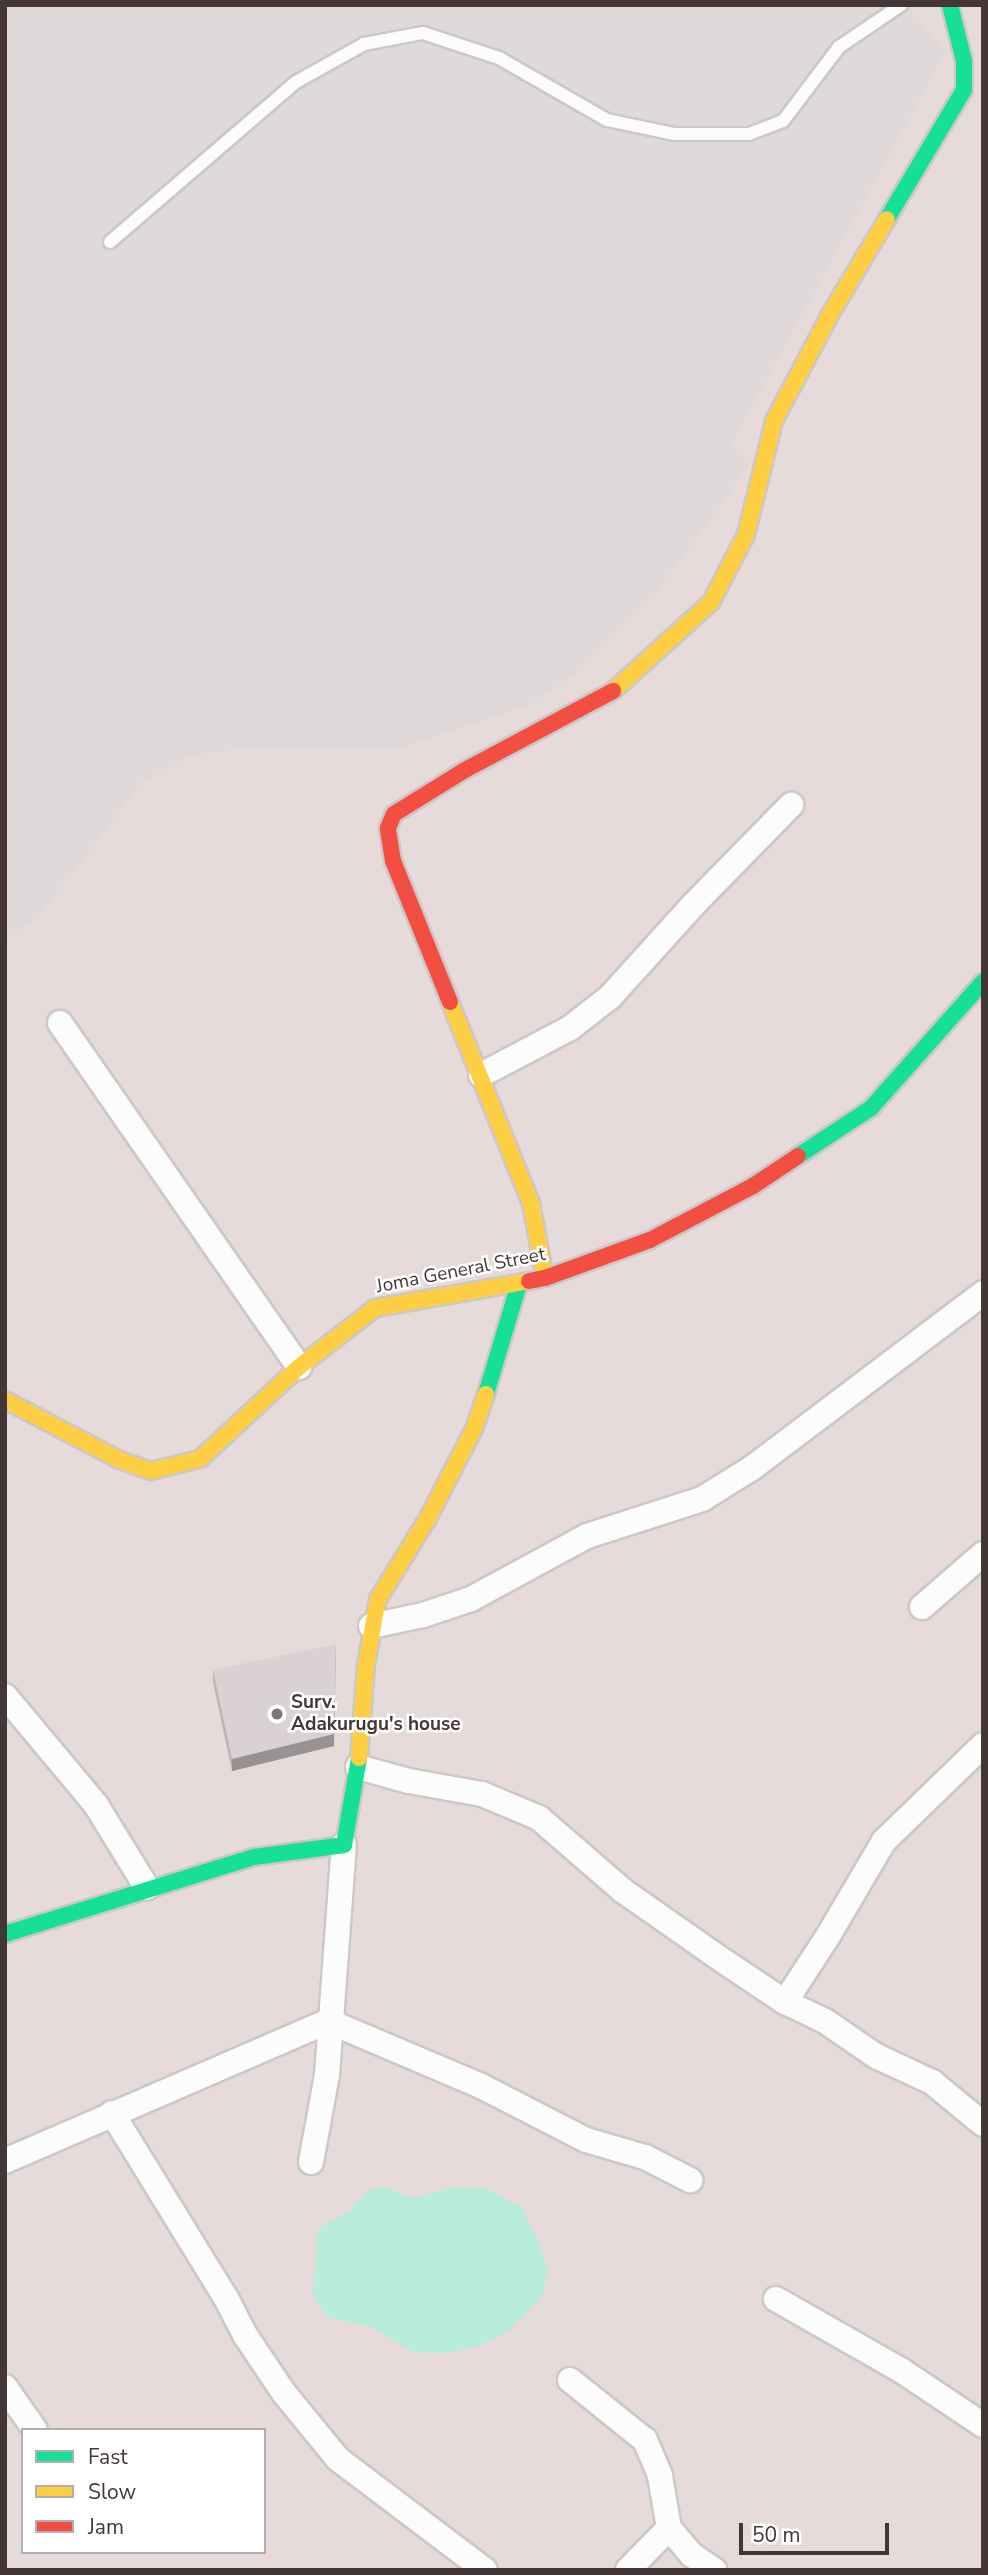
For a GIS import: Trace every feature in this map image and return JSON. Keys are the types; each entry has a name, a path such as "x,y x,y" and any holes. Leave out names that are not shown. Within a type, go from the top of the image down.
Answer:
{"street":[{"path":"545,1278 531,1203 393,861 387,828 394,814 465,770 614,690 711,602 746,535 774,421 831,313 964,90 964,61 950,5"},
{"path":"481,1075 570,1028 610,998 675,924 791,805"},
{"name":"Joma General Street","path":"5,1400 120,1460 151,1471 200,1459 299,1367 376,1308 545,1278 650,1240 753,1186 871,1108 983,982"},
{"path":"60,1023 299,1367"},
{"path":"311,2162 327,2075 328,2021 344,1845 358,1767 371,1626 378,1599 428,1518 474,1429 499,1356 519,1284"},
{"path":"371,1626 423,1615 471,1599 587,1536 702,1499 752,1468 983,1293"},
{"path":"922,1607 983,1554"},
{"path":"5,1696 96,1805 147,1888"},
{"path":"785,2001 828,1936 884,1841 983,1745"},
{"path":"358,1767 409,1781 482,1794 539,1818 622,1889 785,2001 825,2021 876,2056 932,2082 983,2124"},
{"path":"5,1934 254,1857 344,1845"},
{"path":"5,2161 328,2021 479,2085 586,2140 645,2157 690,2180"},
{"path":"112,2113 226,2298 245,2335 284,2393 338,2459 485,2570"},
{"path":"776,2299 902,2371 983,2425"},
{"path":"570,2380 645,2440 660,2476 669,2528 692,2555 714,2570"},
{"path":"5,2388 34,2428"},
{"path":"628,2570 669,2528"}],"lane":[{"path":"110,243 296,82 364,44 423,33 499,58 607,120 674,134 749,134 783,121 839,47 901,5"}],"shaded area":[{"path":"5,5 983,5 983,2570 5,2570"},
{"path":"5,5 905,5 946,51 732,443 752,462 654,596 582,669 528,705 399,748 250,748 192,755 142,782 37,919 5,939"},
{"path":"383,2186 411,2198 458,2187 486,2189 521,2206 539,2242 547,2269 543,2296 508,2332 479,2346 449,2353 413,2352 371,2327 327,2317 312,2295 318,2229 350,2210 367,2191"}],"building":[{"name":"Surv. Adakurugu's house","path":"336,1644 334,1734 232,1759 213,1670"}],"traffic: fast":[{"path":"887,219 964,90 964,61 950,5"},
{"path":"798,1156 871,1108 983,982"},
{"path":"486,1394 519,1284"},
{"path":"5,1934 254,1857 344,1845 359,1758"}],"traffic: slow":[{"path":"613,691 711,602 746,535 774,421 831,313 887,219"},
{"path":"450,1002 531,1203 545,1278"},
{"path":"5,1400 120,1460 151,1471 200,1459 299,1367 375,1308 529,1281"},
{"path":"359,1758 366,1665 378,1599 428,1518 474,1429 486,1394"}],"traffic: jam":[{"path":"450,1002 393,861 388,828 394,814 465,770 613,691"},
{"path":"529,1281 545,1278 650,1240 753,1186 798,1156"}],"place":[{"name":"Surv. Adakurugu's house","path":"277,1714"}]}
